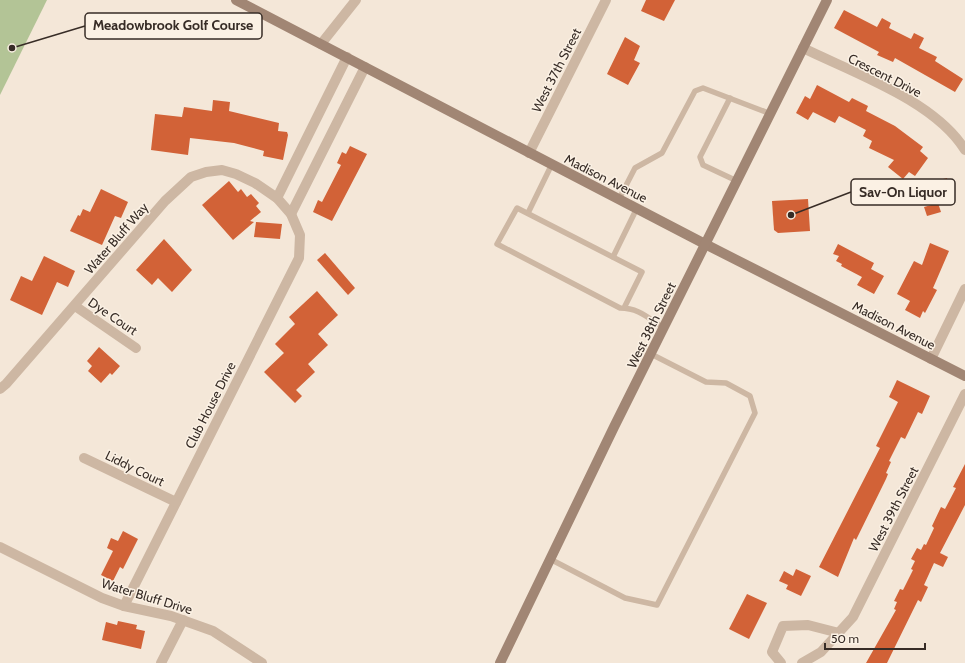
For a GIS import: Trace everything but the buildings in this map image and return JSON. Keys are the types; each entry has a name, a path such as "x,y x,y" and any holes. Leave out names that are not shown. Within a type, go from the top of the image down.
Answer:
{"street":[{"name":"Madison Avenue","path":"236,0 529,153 965,376"},
{"path":"321,44 356,0"},
{"name":"West 37th Street","path":"529,153 606,0"},
{"name":"West 38th Street","path":"500,663 651,354 827,0"},
{"name":"Crescent Drive","path":"803,48 909,99 949,130 965,150"},
{"path":"277,198 347,57"},
{"path":"291,214 366,67"},
{"name":"Water Bluff Way","path":"0,389 75,306 165,201 191,177 206,172 222,170 255,183 277,198"},
{"name":"Club House Drive","path":"124,606 299,258 300,235 291,214 277,198"},
{"path":"931,359 965,289"},
{"name":"Dye Court","path":"75,306 136,348"},
{"name":"West 39th Street","path":"802,663 821,652 853,617 965,394"},
{"name":"Liddy Court","path":"84,458 176,502"},
{"name":"Water Bluff Drive","path":"0,547 102,598 124,606 183,620 213,631 262,663"},
{"path":"161,663 183,620"},
{"path":"781,663 772,652 783,626 808,625 838,633"}],"lane":[{"path":"619,199 635,168 662,153 695,91 703,88 770,114"},
{"path":"730,98 700,157 703,165 737,181"},
{"path":"528,213 552,164"},
{"path":"624,308 642,272 517,208 497,244 620,308 624,308 632,308 664,328"},
{"path":"613,257 637,208"},
{"path":"550,559 625,598 657,605 755,413 750,396 726,383 706,382 651,354"}],"green space":[{"path":"0,0 47,0 0,95"}],"place":[{"name":"Meadowbrook Golf Course","path":"12,48"},
{"name":"Sav-On Liquor","path":"791,215"}]}
